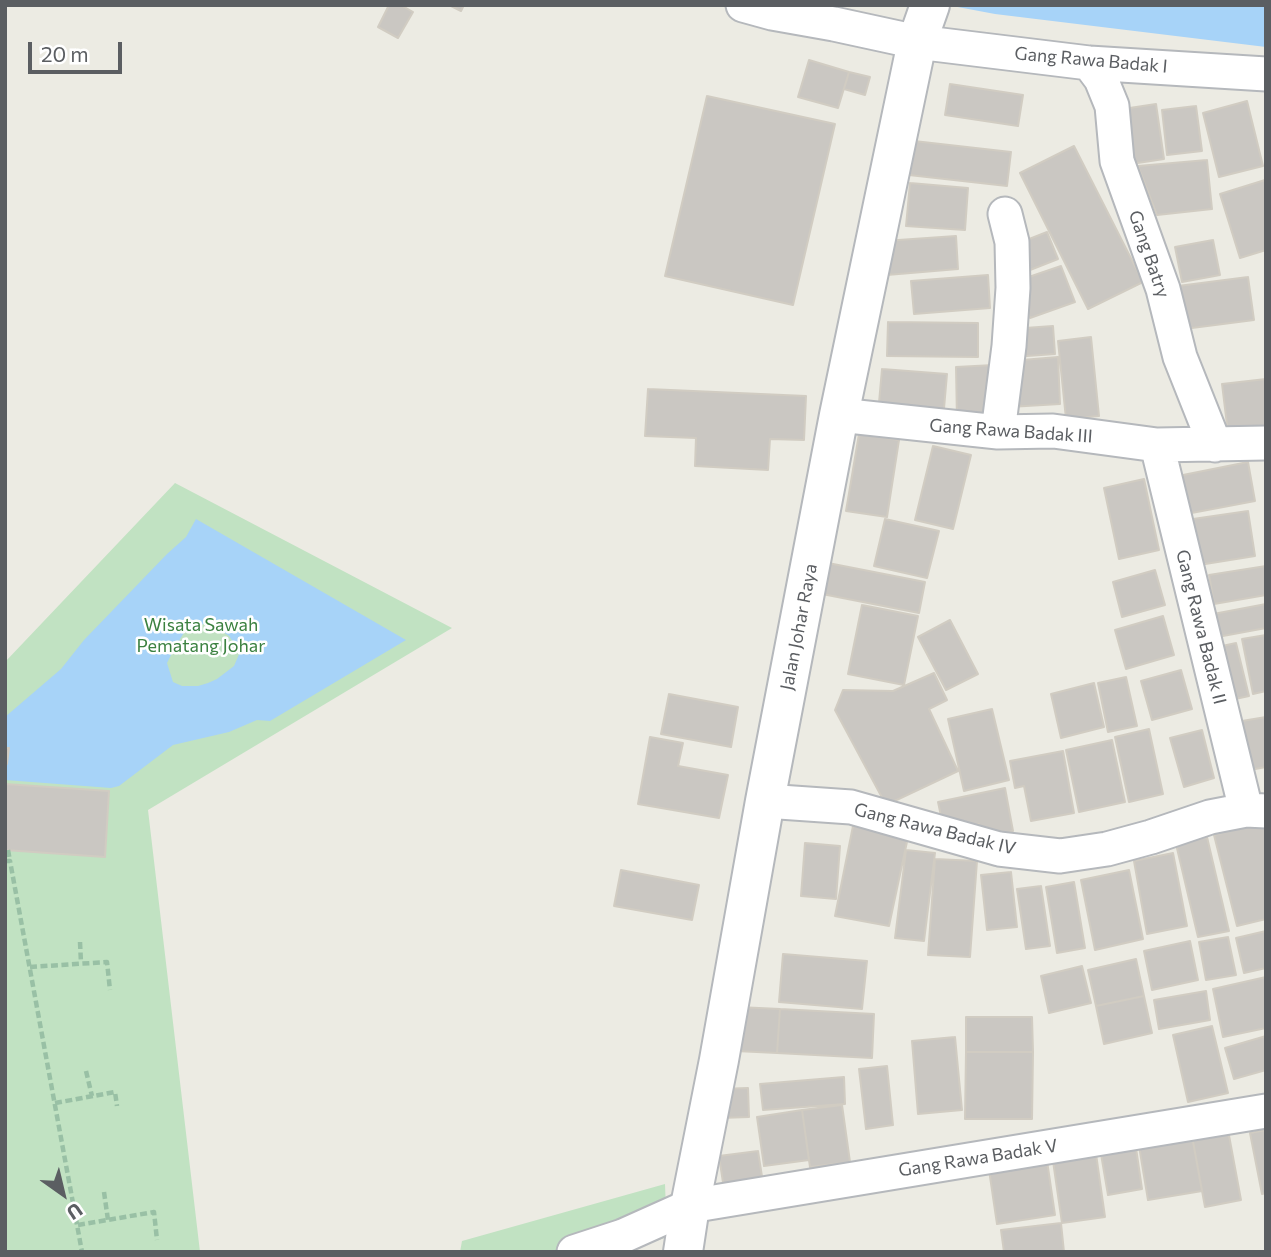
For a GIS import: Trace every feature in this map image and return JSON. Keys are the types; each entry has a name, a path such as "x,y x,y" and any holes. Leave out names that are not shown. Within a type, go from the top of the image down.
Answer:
{"street":[{"name":"Gang Rawa Badak I","path":"743,5 834,24 925,19 1089,63 1266,74"},
{"name":"Jalan Johar Raya","path":"683,1252 839,415 925,19"},
{"name":"Gang Batry","path":"1089,63 1101,79 1112,106 1117,161 1163,289 1180,357 1215,445"},
{"path":"998,432 1013,288 1012,242 1005,214"},
{"name":"Gang Rawa Badak III","path":"839,415 998,432 1053,431 1157,445 1266,443"},
{"name":"Gang Rawa Badak II","path":"1157,445 1256,810"},
{"name":"Gang Rawa Badak IV","path":"765,801 851,807 999,849 1060,856 1107,849 1210,817 1256,810"},
{"name":"Gang Rawa Badak V","path":"574,1252 623,1236 690,1206 1266,1111"}],"path":[{"path":"8,850 82,1252"},
{"path":"80,942 81,963"},
{"path":"30,967 107,962 110,990"},
{"path":"86,1071 92,1096"},
{"path":"55,1102 115,1093 117,1106"},
{"path":"104,1192 108,1220"},
{"path":"78,1225 154,1212 157,1240"}],"green space":[{"name":"Wisata Sawah Pematang Johar","path":"175,483 452,628 148,810 200,1252 5,1252 5,662"},
{"path":"665,1184 667,1237 626,1252 460,1252 462,1241"}],"water":[{"path":"947,5 1266,5 1266,47 995,14"},
{"path":"196,519 406,640 270,721 257,720 229,732 173,745 119,786 111,788 5,780 5,717 61,669 84,640 186,537","holes":["209,622 229,636 240,652 234,666 217,679 198,686 182,686 173,682 167,663 185,631"]}],"building":[{"path":"389,5 401,5 413,12 398,38 378,27"},
{"path":"449,5 464,5 461,11"},
{"path":"809,60 849,72 838,108 798,97"},
{"path":"849,72 870,77 865,95 844,89"},
{"path":"950,84 1023,95 1018,126 945,115"},
{"path":"707,96 835,124 793,305 665,276"},
{"path":"1247,101 1263,166 1219,177 1203,113"},
{"path":"1156,104 1164,159 1131,164 1123,109"},
{"path":"1196,106 1202,151 1167,155 1162,110"},
{"path":"914,141 1011,152 1007,186 909,175"},
{"path":"1074,146 1143,282 1088,309 1020,173"},
{"path":"1207,160 1212,209 1157,215 1138,166"},
{"path":"1265,180 1266,250 1240,258 1220,194"},
{"path":"910,183 968,188 965,230 906,226"},
{"path":"1047,232 1058,259 1025,272 1014,245"},
{"path":"956,236 958,269 887,275 884,241"},
{"path":"1213,240 1220,275 1182,282 1175,247"},
{"path":"1061,266 1075,302 1030,318 1017,281"},
{"path":"988,275 990,308 914,314 911,281"},
{"path":"1248,277 1254,320 1184,329 1178,286"},
{"path":"888,322 978,323 978,357 887,356"},
{"path":"1053,326 1055,354 1013,357 1011,329"},
{"path":"1091,337 1099,416 1066,419 1058,341"},
{"path":"1058,357 1060,404 1009,407 1010,361"},
{"path":"994,365 996,419 957,421 956,367"},
{"path":"882,369 947,374 943,420 878,414"},
{"path":"1266,379 1266,428 1228,433 1222,384"},
{"path":"648,389 806,396 804,440 770,439 768,470 695,466 696,438 645,436"},
{"path":"859,434 899,440 887,517 846,511"},
{"path":"933,446 971,455 953,529 915,520"},
{"path":"1248,462 1255,501 1181,515 1173,477"},
{"path":"1144,479 1159,550 1119,559 1104,488"},
{"path":"1248,511 1255,556 1199,565 1193,519"},
{"path":"885,519 939,531 927,578 874,566"},
{"path":"823,562 925,582 919,613 817,593"},
{"path":"1266,566 1266,595 1214,604 1209,575"},
{"path":"1155,570 1165,605 1122,617 1113,582"},
{"path":"1266,604 1266,628 1212,638 1208,615"},
{"path":"862,605 918,616 904,685 848,674"},
{"path":"1163,616 1174,655 1126,669 1115,630"},
{"path":"950,620 978,674 946,690 918,637"},
{"path":"1266,635 1266,691 1253,694 1242,639"},
{"path":"1236,643 1249,696 1226,701 1213,648"},
{"path":"1181,670 1192,709 1152,720 1141,681"},
{"path":"934,673 947,700 929,709 958,771 886,805 835,710 843,690 893,691"},
{"path":"1126,677 1137,726 1108,732 1098,683"},
{"path":"1094,683 1104,727 1061,738 1051,694"},
{"path":"669,694 738,707 731,747 661,734"},
{"path":"992,709 1009,780 964,791 948,719"},
{"path":"1266,717 1266,767 1239,772 1230,723"},
{"path":"1149,729 1163,794 1129,802 1115,737"},
{"path":"1202,730 1214,778 1184,787 1170,738"},
{"path":"650,737 683,743 678,766 728,775 719,818 638,804"},
{"path":"1112,740 1125,802 1079,812 1066,750"},
{"path":"5,748 9,748 7,764 5,764"},
{"path":"1063,751 1074,813 1031,821 1024,786 1015,788 1010,761"},
{"path":"5,784 109,791 105,857 5,850"},
{"path":"1005,788 1013,831 982,838 979,824 944,830 938,802"},
{"path":"1266,822 1266,919 1237,926 1214,835"},
{"path":"853,826 908,837 889,926 835,916"},
{"path":"1207,837 1229,931 1198,937 1176,844"},
{"path":"805,843 840,846 836,899 801,896"},
{"path":"906,850 935,853 924,941 895,938"},
{"path":"1173,853 1187,926 1147,934 1134,861"},
{"path":"935,859 977,861 970,957 928,955"},
{"path":"621,870 699,885 692,920 614,906"},
{"path":"1129,870 1143,939 1095,950 1081,880"},
{"path":"1011,872 1017,927 987,930 981,875"},
{"path":"1074,882 1085,948 1057,953 1046,887"},
{"path":"1041,886 1050,946 1026,949 1017,889"},
{"path":"1266,931 1266,968 1244,973 1236,938"},
{"path":"1228,937 1236,975 1206,980 1199,942"},
{"path":"1190,941 1198,980 1152,990 1144,951"},
{"path":"783,954 867,961 862,1009 779,1002"},
{"path":"1136,959 1144,996 1096,1006 1088,970"},
{"path":"1082,966 1091,1003 1049,1013 1041,976"},
{"path":"1266,977 1266,1028 1223,1037 1213,989"},
{"path":"1206,991 1210,1020 1159,1029 1154,1000"},
{"path":"1144,996 1152,1033 1104,1044 1096,1006"},
{"path":"738,1007 780,1009 777,1053 736,1051"},
{"path":"780,1009 874,1014 872,1058 777,1053"},
{"path":"966,1017 1032,1017 1033,1052 966,1052"},
{"path":"1212,1026 1228,1093 1188,1102 1173,1035"},
{"path":"1266,1036 1266,1070 1234,1079 1225,1048"},
{"path":"955,1037 962,1110 918,1114 912,1041"},
{"path":"966,1052 1033,1052 1032,1119 965,1119"},
{"path":"887,1066 893,1125 866,1129 859,1069"},
{"path":"844,1077 845,1104 763,1110 760,1084"},
{"path":"748,1088 749,1117 720,1118 719,1089"},
{"path":"842,1105 850,1162 810,1167 802,1110"},
{"path":"802,1110 809,1160 764,1166 757,1117"},
{"path":"1228,1130 1241,1200 1205,1207 1192,1136"},
{"path":"1266,1130 1266,1193 1262,1194 1250,1133"},
{"path":"1192,1136 1202,1191 1148,1200 1139,1146"},
{"path":"1136,1148 1142,1189 1108,1195 1101,1154"},
{"path":"758,1151 763,1183 724,1189 719,1156"},
{"path":"1046,1154 1055,1215 997,1224 988,1163"},
{"path":"1096,1154 1105,1217 1062,1223 1053,1161"},
{"path":"1061,1223 1064,1252 1004,1252 1001,1230"}]}
